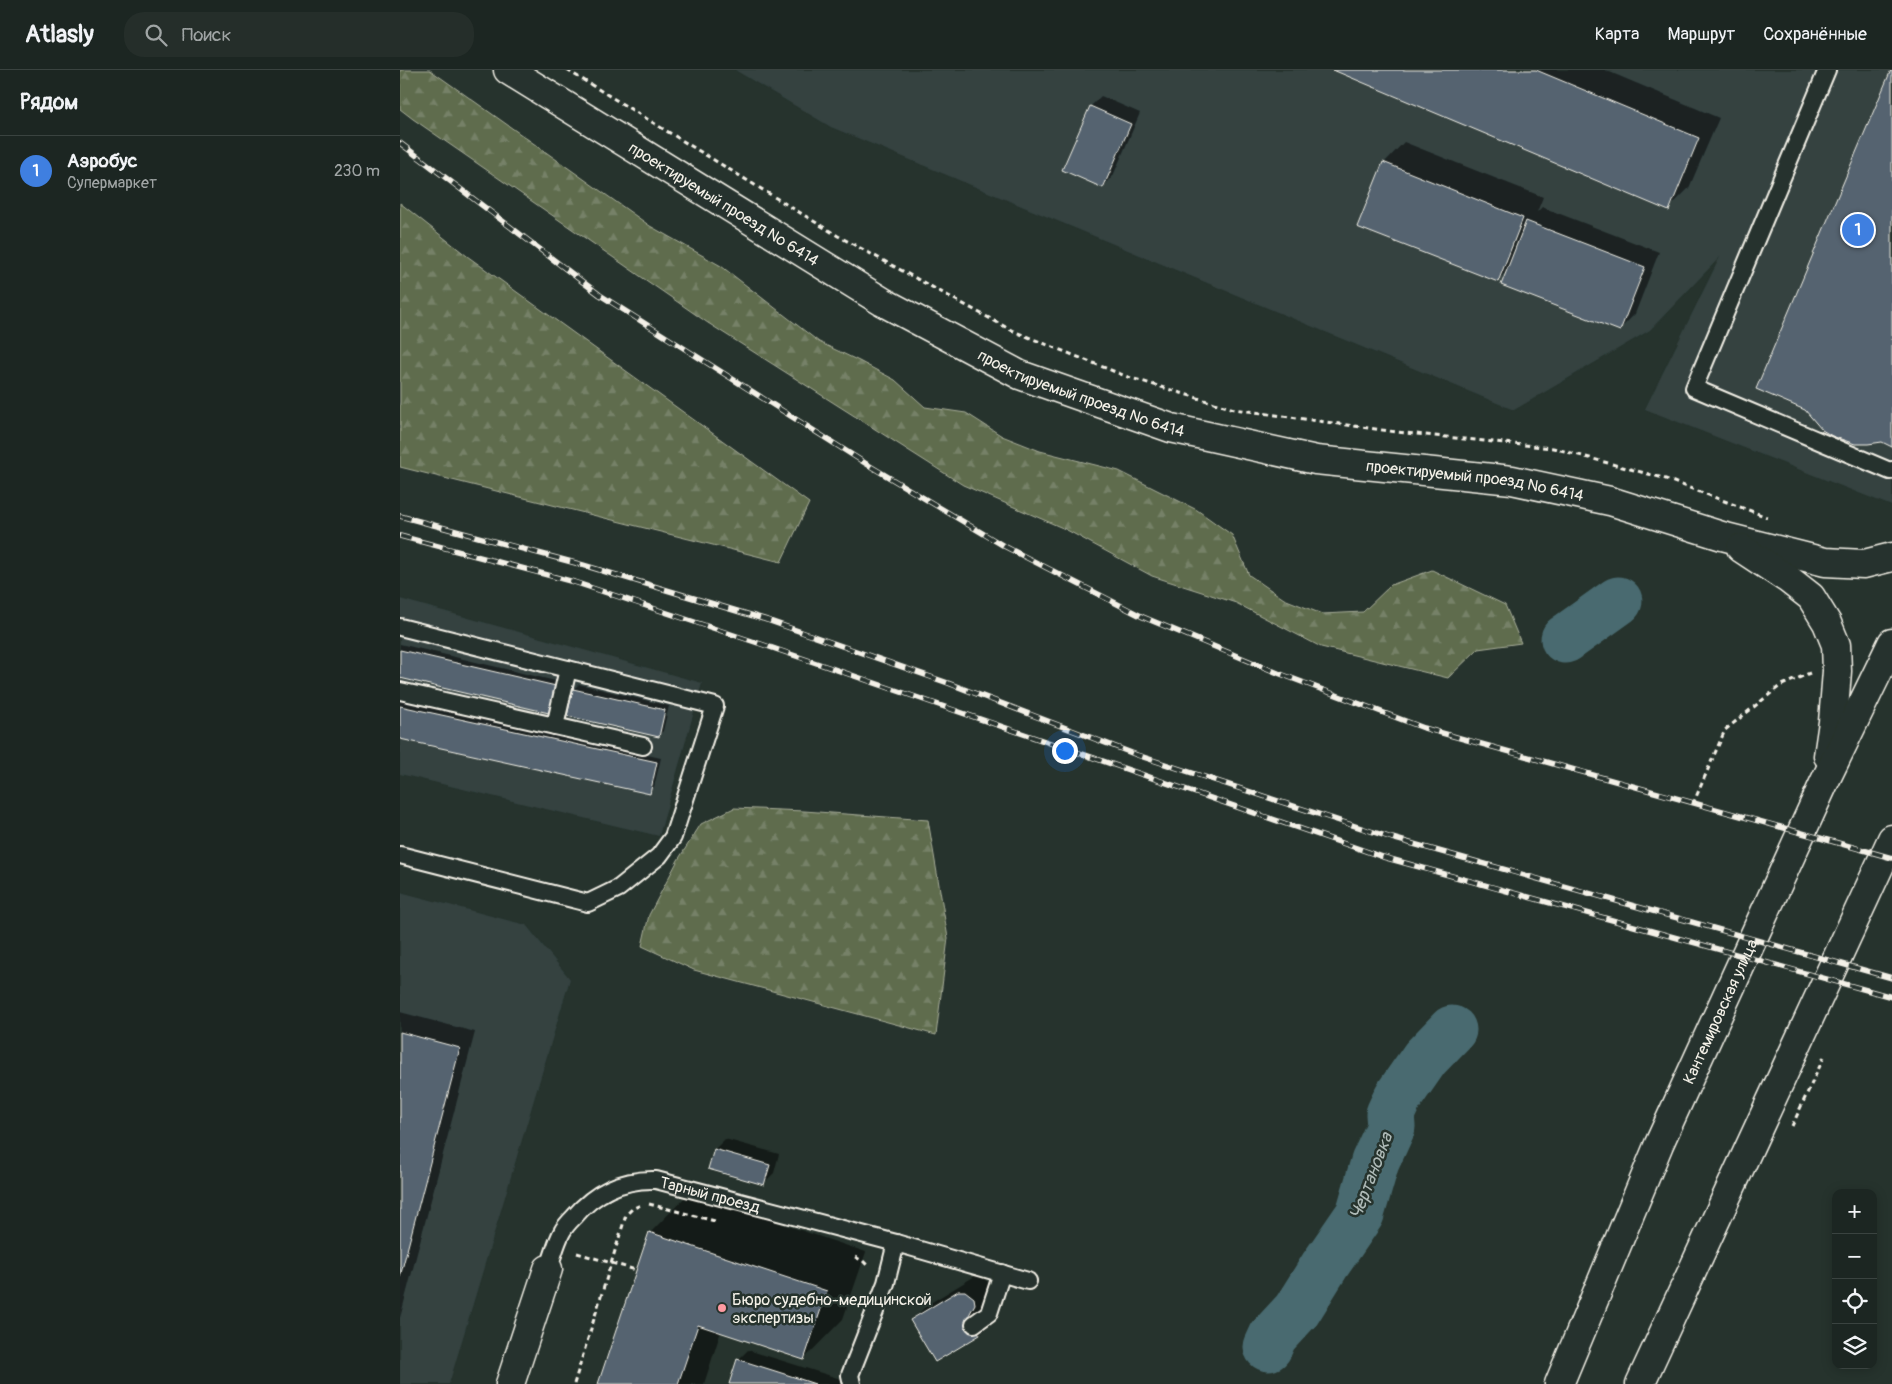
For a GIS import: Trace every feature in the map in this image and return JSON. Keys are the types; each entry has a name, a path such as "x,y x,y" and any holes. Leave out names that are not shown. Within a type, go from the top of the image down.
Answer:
{"main road":[{"name":"проектируемый проезд № 6414","path":"508,70 883,302 1020,375 1171,428 1316,460 1512,480 1610,501 1722,536 1825,562 1864,564 1892,557"},
{"name":"проектируемый проезд № 6414","path":"1722,536 1788,579 1811,597 1828,623 1836,645 1837,671 1833,722 1824,782"},
{"name":"Кантемировская улица","path":"1559,1384 1659,1144 1824,782 1892,643"},
{"path":"1640,1384 1892,839"},
{"name":"Тарный проезд","path":"510,1384 552,1258"}],"lane":[{"path":"1828,70 1694,388 1890,472 1892,470"},
{"path":"400,627 715,706 673,837 659,856 619,888 588,903 400,854"},
{"path":"555,726 568,669"},
{"path":"400,691 643,746"},
{"name":"Тарный проезд","path":"552,1258 563,1230 582,1207 602,1192 623,1183 658,1173 1028,1281"},
{"path":"852,1384 850,1375 886,1283 896,1243"},
{"path":"974,1324 989,1313 1002,1273"}],"path":[{"path":"567,70 846,240 1013,331 1128,377 1234,409 1396,432 1553,448 1663,478 1775,520"},
{"path":"1693,804 1725,730 1780,686 1810,674"},
{"path":"574,1384 626,1215 641,1204 649,1204 724,1223"},
{"path":"847,1255 863,1261 869,1267 871,1274"},
{"path":"552,1258 612,1263 636,1270"}],"shaded area":[{"path":"735,70 1892,70 1892,506 1645,409 1720,257 1650,330 1514,410 831,127"},
{"path":"400,599 702,683 659,836 400,774"},
{"path":"400,892 526,925 570,979 449,1384 400,1384"}],"green space":[{"path":"400,70 430,70 650,226 721,266 819,342 895,380 925,407 966,413 1002,436 1040,451 1119,471 1197,510 1232,535 1249,575 1284,599 1322,614 1363,612 1391,585 1432,570 1505,605 1521,643 1478,649 1448,678 1321,647 1236,603 1152,576 1065,529 963,485 708,323 413,119 400,109"},
{"path":"400,203 467,256 809,503 781,562 400,467"},
{"path":"734,808 928,820 948,938 936,1035 694,970 642,946 649,915 678,860 701,824"}],"building":[{"path":"1333,70 1536,70 1699,138 1669,211"},
{"path":"1891,70 1892,447 1882,442 1855,444 1832,436 1822,430 1805,410 1756,389"},
{"path":"1090,106 1131,124 1103,188 1062,170"},
{"path":"1383,162 1523,218 1498,282 1357,227"},
{"path":"1526,221 1645,267 1620,331 1501,285"},
{"path":"400,650 556,686 549,713 400,678"},
{"path":"573,689 665,710 659,737 567,716"},
{"path":"400,706 657,762 650,794 400,739"},
{"path":"400,1032 460,1048 400,1277"},
{"path":"714,1149 770,1165 764,1185 708,1169"},
{"name":"Бюро судебно-медицинской экспертизы","path":"649,1232 827,1291 804,1360 698,1325 678,1384 598,1384"},
{"path":"958,1291 965,1291 974,1298 975,1304 969,1315 980,1335 935,1362 910,1320"},
{"path":"737,1359 794,1377 815,1384 729,1384"}],"waterway":[{"name":"Чертановка","path":"1565,639 1618,601"},
{"name":"Чертановка","path":"1268,1347 1273,1336 1297,1310 1360,1214 1375,1162 1391,1127 1390,1114 1398,1097 1425,1058 1452,1030"}],"railway":[{"path":"400,143 600,295 865,463 1004,546 1143,617 1278,673 1424,728 1892,858"},
{"path":"400,516 583,565 767,620 948,683 1137,755 1392,838 1892,978"},
{"path":"400,536 574,582 1383,857 1892,997"}],"place":[{"name":"Аэробус","path":"1858,230"},
{"name":"Бюро судебно-медицинской экспертизы","path":"722,1308"}]}
